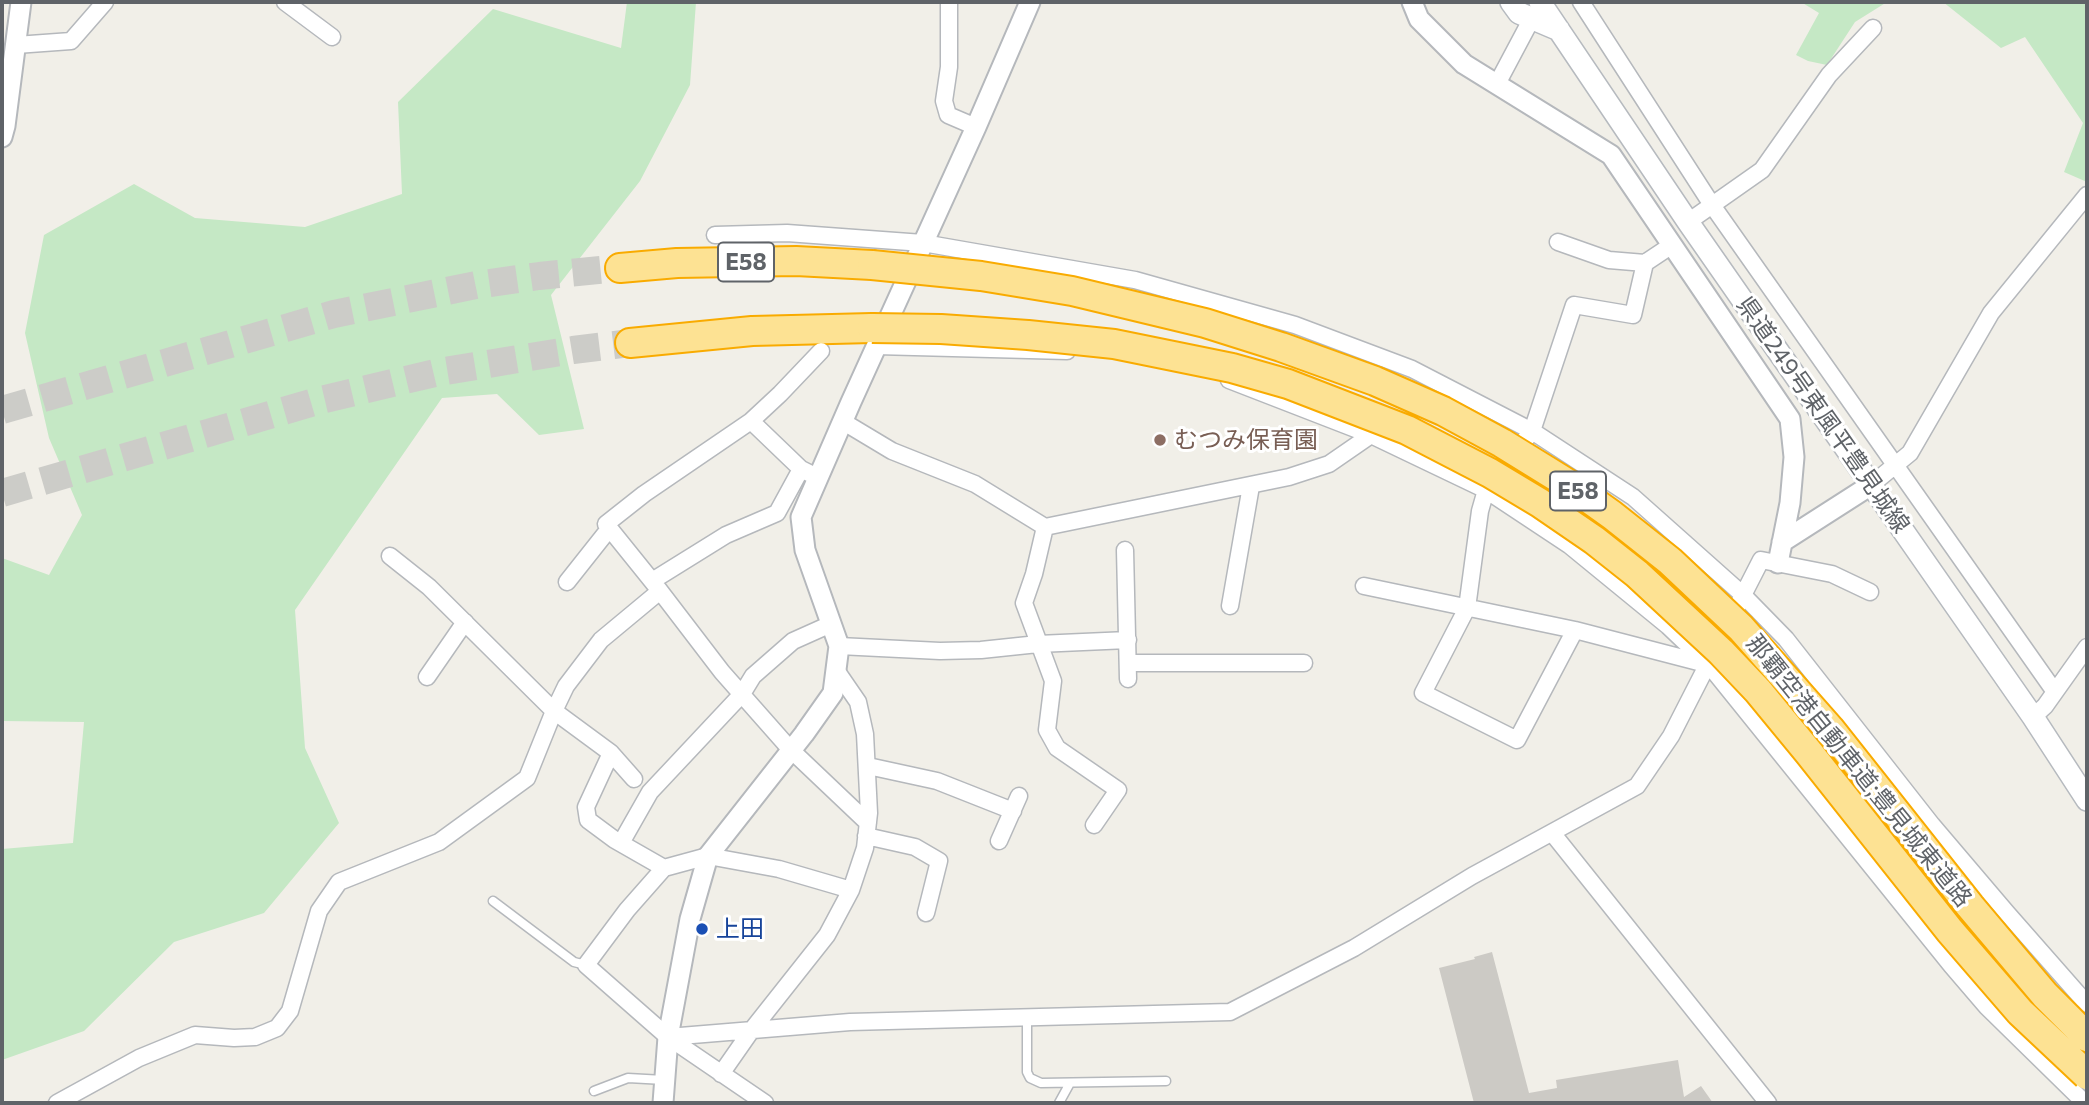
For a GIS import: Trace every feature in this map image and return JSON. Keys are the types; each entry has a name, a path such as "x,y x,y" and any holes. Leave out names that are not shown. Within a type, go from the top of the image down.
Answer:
{"highway":[{"name":"那覇空港自動車道;豊見城東道路","path":"620,268 677,263 796,261 872,265 981,276 1072,291 1205,323 1281,347 1376,381 1443,411 1502,443 1612,515 1670,561 1741,628 1830,729 1970,906 2045,995 2087,1037"},
{"name":"那覇空港自動車道;豊見城東道路","path":"630,342 752,331 874,337 941,329 1101,343 1232,368 1288,384 1407,430 1540,503 1594,540 1637,574 1721,652 1758,691 1959,941 2020,1012 2087,1075"}],"main road":[{"name":"県道249号東風平豊見城線","path":"1511,2 1518,13 1536,11 1559,30 1688,222 2033,717 2087,800"}],"street":[{"path":"2,137 22,2"},
{"path":"16,45 71,41 105,2"},
{"path":"285,2 332,37"},
{"path":"949,2 949,66 944,101 948,115 976,127"},
{"path":"57,1103 139,1058 195,1035 255,1037 276,1028 290,1011 319,911 339,882 439,842 527,778 566,686 601,640 656,586 726,535 777,513 809,473 842,421 874,337 923,243 1030,2"},
{"path":"1412,2 1419,19 1464,64 1611,155 1790,419 1794,457 1790,503 1778,563"},
{"path":"1581,2 1712,205 2055,692"},
{"path":"1497,83 1536,11"},
{"path":"1688,222 1762,170 1829,75 1873,28"},
{"path":"1782,542 1871,485 1910,453 1991,313 2087,195"},
{"path":"715,235 787,233 923,243 1135,280 1295,325 1412,369 1532,431 1633,497 1742,594 1786,639 1932,825 2087,1004"},
{"path":"1558,242 1609,260 1645,263 1672,245"},
{"path":"1575,630 1517,740 1423,693 1467,608 1480,511 1486,489 1532,431 1574,305 1633,315 1645,263"},
{"path":"874,337 1151,357 1205,370 1371,435 1486,489 1569,545 1668,626 1709,665 1987,1007 2085,1103"},
{"path":"821,351 751,421 644,494 606,524 742,694 867,830 915,848 939,862 926,913"},
{"path":"751,421 809,473"},
{"path":"842,421 892,451 975,484 1045,527 1289,477 1329,464 1371,435"},
{"path":"663,1103 668,1037 690,919 708,856 834,693 839,646 805,550 801,517 809,473"},
{"path":"1230,606 1251,486"},
{"path":"1045,527 1024,603 1053,681 1048,730 1057,748 1118,790 1094,825"},
{"path":"567,582 610,529"},
{"path":"1125,550 1128,671 1304,663"},
{"path":"390,556 429,587 554,711 611,754 634,779"},
{"path":"668,1037 850,1022 1230,1012 1354,948 1472,876 1637,786 1671,736 1761,560 1832,574 1870,592"},
{"path":"1364,586 1575,630 1709,665"},
{"path":"427,677 465,622"},
{"path":"621,843 650,792 742,694 754,676 793,641 831,624"},
{"path":"839,646 940,651 1128,640"},
{"path":"2033,717 2045,706 2087,647"},
{"path":"721,1074 827,934 851,890 865,848 868,766 865,734 858,702 836,670"},
{"path":"611,754 586,807 588,820 664,868"},
{"path":"868,766 937,781 1016,804 999,841"},
{"path":"1553,834 1768,1103"},
{"path":"765,1103 668,1037 586,965 627,910 664,868 708,856 779,869 851,890"},
{"path":"2045,1066 2087,1017"}],"lane":[{"path":"493,901 574,962 586,965"},
{"path":"1027,1018 1027,1072 1030,1078 1041,1083 1166,1081"},
{"path":"594,1091 628,1078 664,1080"},
{"path":"1059,1103 1070,1083"}],"green space":[{"path":"627,2 696,2 690,85 640,181 551,295 584,429 539,435 497,394 442,398 295,610 305,748 339,823 264,913 174,942 84,1031 2,1060 2,849 73,843 84,722 2,721 2,558 49,575 82,515 49,438 25,333 44,235 134,184 195,218 305,227 402,194 398,102 493,9 621,48"},
{"path":"1801,2 1887,2 1855,22 1827,65 1796,55 1819,13"},
{"path":"1943,2 2087,2 2087,182 2064,172 2083,123 2025,37 2001,48"}],"building":[{"path":"1492,952 1529,1093 1557,1088 1556,1080 1678,1060 1684,1097 1701,1086 1713,1103 1474,1103 1439,968"}],"tunnel":[{"path":"2,410 334,314 476,285 620,268"},
{"path":"2,493 321,400 439,372 630,343"}],"place":[{"name":"むつみ保育園","path":"1160,440"},
{"name":"上田","path":"702,929"}]}
